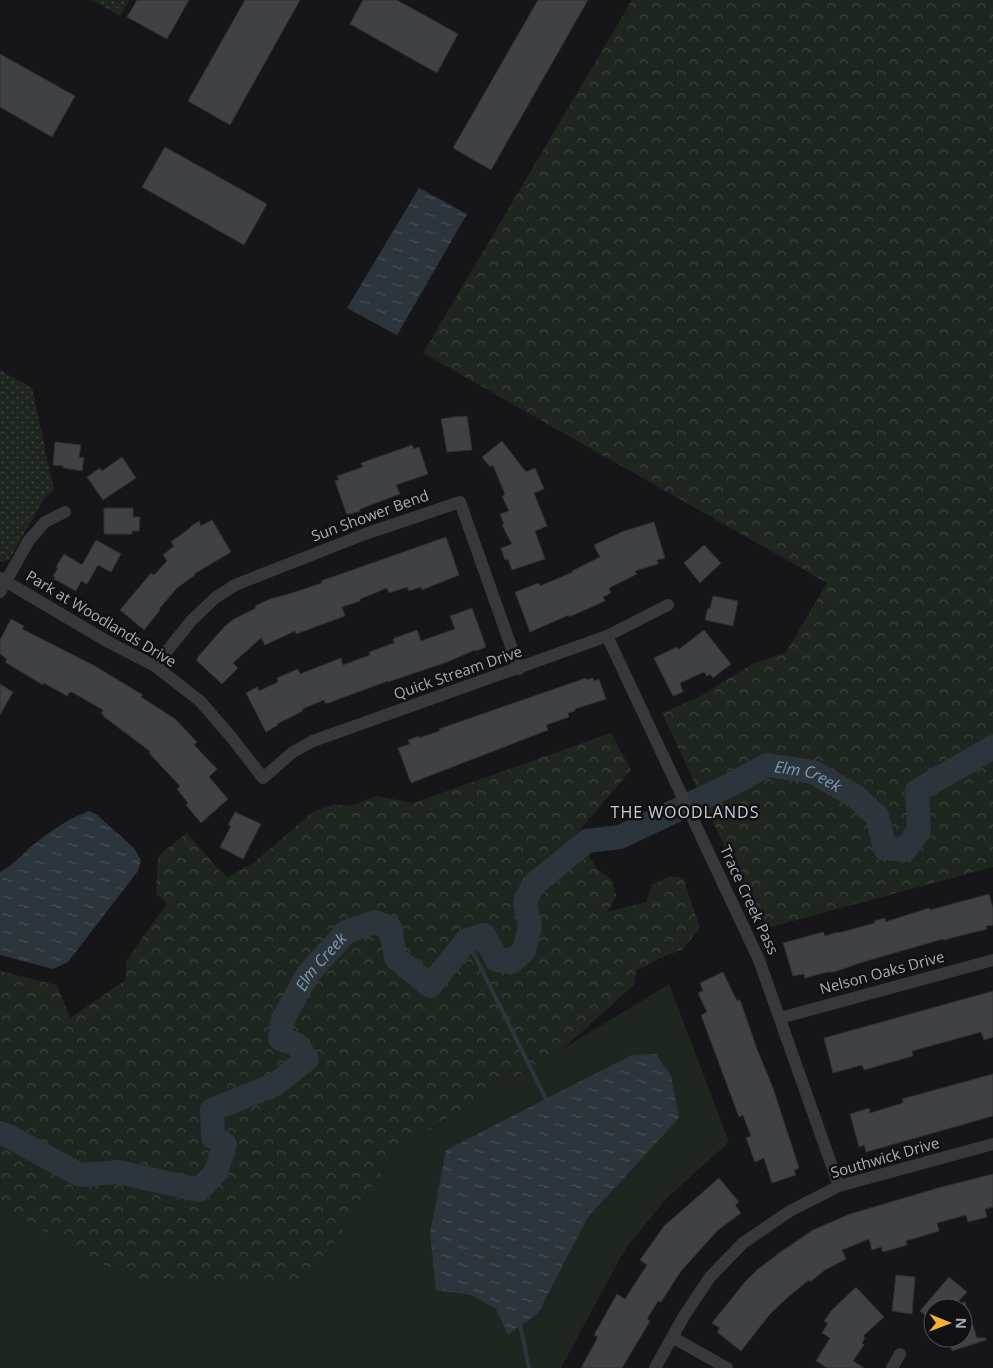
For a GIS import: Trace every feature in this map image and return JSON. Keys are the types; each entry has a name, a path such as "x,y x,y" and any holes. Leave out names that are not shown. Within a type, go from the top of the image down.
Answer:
{"street":[{"name":"Sun Shower Bend","path":"155,666 191,621 215,598 235,585 365,534 460,502 519,668"},
{"path":"2,584 29,540 44,522 65,512"},
{"name":"Park at Woodlands Drive","path":"2,584 155,666 200,702 232,738 263,778"},
{"name":"Quick Stream Drive","path":"263,778 293,752 313,741 607,636 668,605"},
{"name":"Trace Creek Pass","path":"607,636 759,960 839,1186"},
{"name":"Nelson Oaks Drive","path":"780,1018 993,960"},
{"name":"Southwick Drive","path":"655,1368 710,1277 743,1243 790,1211 839,1186 993,1144"},
{"path":"672,1337 727,1368"},
{"path":"892,1368 900,1354"}],"green space":[{"path":"92,0 129,0 120,16"},
{"path":"632,0 993,0 993,867 763,929 662,713 699,697 752,664 786,652 827,583 423,353"},
{"path":"0,370 32,388 54,490 44,499 9,560 0,562"},
{"path":"611,733 631,770 580,830 579,839 597,869 613,881 616,896 607,912 646,902 652,885 670,876 683,878 700,928 683,949 636,971 634,985 565,1047 398,1149 308,1282 129,1279 0,1206 0,971 57,985 70,1018 126,980 126,961 167,903 156,894 158,856 187,833 227,877 253,863 314,811 335,804 350,806 377,796 413,803"},
{"path":"669,984 729,1142 665,1200 624,1251 561,1368 0,1368 0,1206 129,1279 308,1282 398,1149"}],"water":[{"path":"419,188 467,214 397,335 347,308"},
{"path":"89,811 96,814 134,848 141,860 138,871 68,962 53,969 0,955 0,872 54,830 74,817"},
{"path":"656,1054 671,1076 679,1118 588,1217 538,1313 508,1335 496,1309 471,1295 436,1290 430,1233 446,1150 632,1055"}],"building":[{"path":"137,0 189,0 167,39 127,17"},
{"path":"245,0 300,0 230,125 188,101"},
{"path":"363,0 397,0 458,34 437,73 350,24"},
{"path":"538,0 588,0 491,170 453,148"},
{"path":"0,54 75,96 52,137 0,107"},
{"path":"165,147 267,204 244,245 142,187"},
{"path":"467,416 472,450 447,452 441,419"},
{"path":"502,441 526,472 535,468 544,489 534,493 547,526 535,531 545,559 512,570 508,559 505,560 501,548 512,544 502,525 504,524 500,514 509,511 502,496 505,494 493,465 490,467 482,457"},
{"path":"55,442 81,445 79,457 84,458 82,471 53,465"},
{"path":"412,445 414,449 419,447 428,474 396,485 400,494 347,515 335,481 339,480 337,476 363,467 361,463"},
{"path":"122,457 136,478 103,500 87,477 100,468 102,471"},
{"path":"104,508 133,508 133,517 140,517 139,531 132,531 132,534 104,534"},
{"path":"212,520 231,552 194,574 177,588 144,630 120,610 151,573 154,575 167,561 163,555 174,546 171,542 199,521 201,526"},
{"path":"654,522 665,558 657,560 658,564 635,571 637,574 609,588 611,593 603,597 605,601 530,632 515,592 539,583 540,586 573,572 600,557 594,545 624,531"},
{"path":"446,537 459,575 422,590 421,587 409,591 407,587 389,593 387,588 342,607 345,616 296,634 295,631 265,645 261,638 233,663 238,668 222,684 196,660 225,626 234,619 256,608 255,606"},
{"path":"96,540 121,554 111,572 98,565 87,584 81,581 76,591 54,579 55,577 53,576 58,568 56,567 64,554 82,565"},
{"path":"704,545 721,563 700,583 684,563"},
{"path":"713,596 738,601 733,626 705,620"},
{"path":"472,608 486,647 328,703 325,703 324,700 302,709 303,711 277,724 266,732 246,693 257,687 259,691 278,682 277,678 298,669 300,674 341,658 343,665 370,655 369,652 394,643 393,639 417,630 421,641 455,629 450,616"},
{"path":"11,619 24,626 22,629 93,665 143,695 141,697 175,719 197,742 194,745 217,769 209,777 228,799 201,823 186,805 188,803 177,789 180,786 149,753 151,752 103,716 101,714 103,710 72,692 67,696 44,683 43,685 5,662 7,659 0,654 0,640"},
{"path":"704,630 731,664 713,678 710,674 707,676 704,672 680,683 683,692 673,696 654,658 677,647 678,650"},
{"path":"586,678 587,680 593,678 594,681 599,679 606,699 575,709 575,711 568,713 569,717 546,725 548,730 411,783 398,748 410,744 408,740 440,731 439,729"},
{"path":"0,684 13,692 0,715"},
{"path":"235,812 261,824 243,859 220,847 231,826 228,825"},
{"path":"989,894 993,908 993,925 986,926 987,929 943,939 834,972 805,978 804,974 793,976 783,943 823,932 825,936 838,933 875,923 874,921 885,918 885,922 929,908 930,910"},
{"path":"723,972 737,1001 740,1000 773,1088 799,1168 794,1170 796,1175 772,1183 764,1158 755,1162 746,1138 751,1136 743,1115 739,1117 701,1015 707,1012 698,993 703,991 700,983"},
{"path":"993,991 993,1037 984,1040 981,1032 912,1051 913,1056 864,1070 862,1065 833,1073 824,1038"},
{"path":"993,1074 993,1116 866,1152 864,1145 859,1147 850,1114 869,1108 870,1113 903,1103 902,1099"},
{"path":"993,1174 993,1207 985,1209 987,1217 968,1222 966,1215 937,1223 939,1231 906,1241 907,1245 883,1252 881,1247 872,1250 869,1239 842,1250 846,1259 825,1270 810,1282 809,1280 788,1297 770,1314 741,1351 717,1332 720,1328 712,1323 757,1270 813,1230 850,1214"},
{"path":"719,1178 739,1202 735,1205 741,1213 718,1230 681,1271 661,1302 658,1301 647,1319 650,1321 622,1368 581,1368 598,1337 594,1335 617,1294 625,1299 647,1265 640,1260 664,1226"},
{"path":"896,1275 915,1277 912,1314 892,1311"},
{"path":"949,1277 967,1292 961,1298 931,1298"},
{"path":"856,1287 884,1317 863,1336 865,1338 862,1343 864,1345 853,1361 864,1368 827,1368 816,1361 830,1338 822,1333 828,1323 824,1321 832,1310"},
{"path":"973,1326 977,1338 986,1338 986,1340 973,1344"}],"waterway":[{"name":"Elm Creek","path":"0,1133 80,1175 118,1172 199,1190 216,1172 225,1144 213,1137 212,1110 276,1084 307,1059 296,1044 280,1039 283,1019 308,974 346,932 375,922 390,928 396,958 430,986 467,940 484,935 497,960 511,962 524,951 530,926 525,903 533,885 587,841 620,837 730,785 767,765 813,772 855,796 877,816 885,848 905,850 919,830 917,791 993,747"},
{"path":"467,940 546,1099 545,1103"},
{"path":"520,1324 529,1368"}],"district":[{"name":"THE WOODLANDS","path":"685,812"}]}
